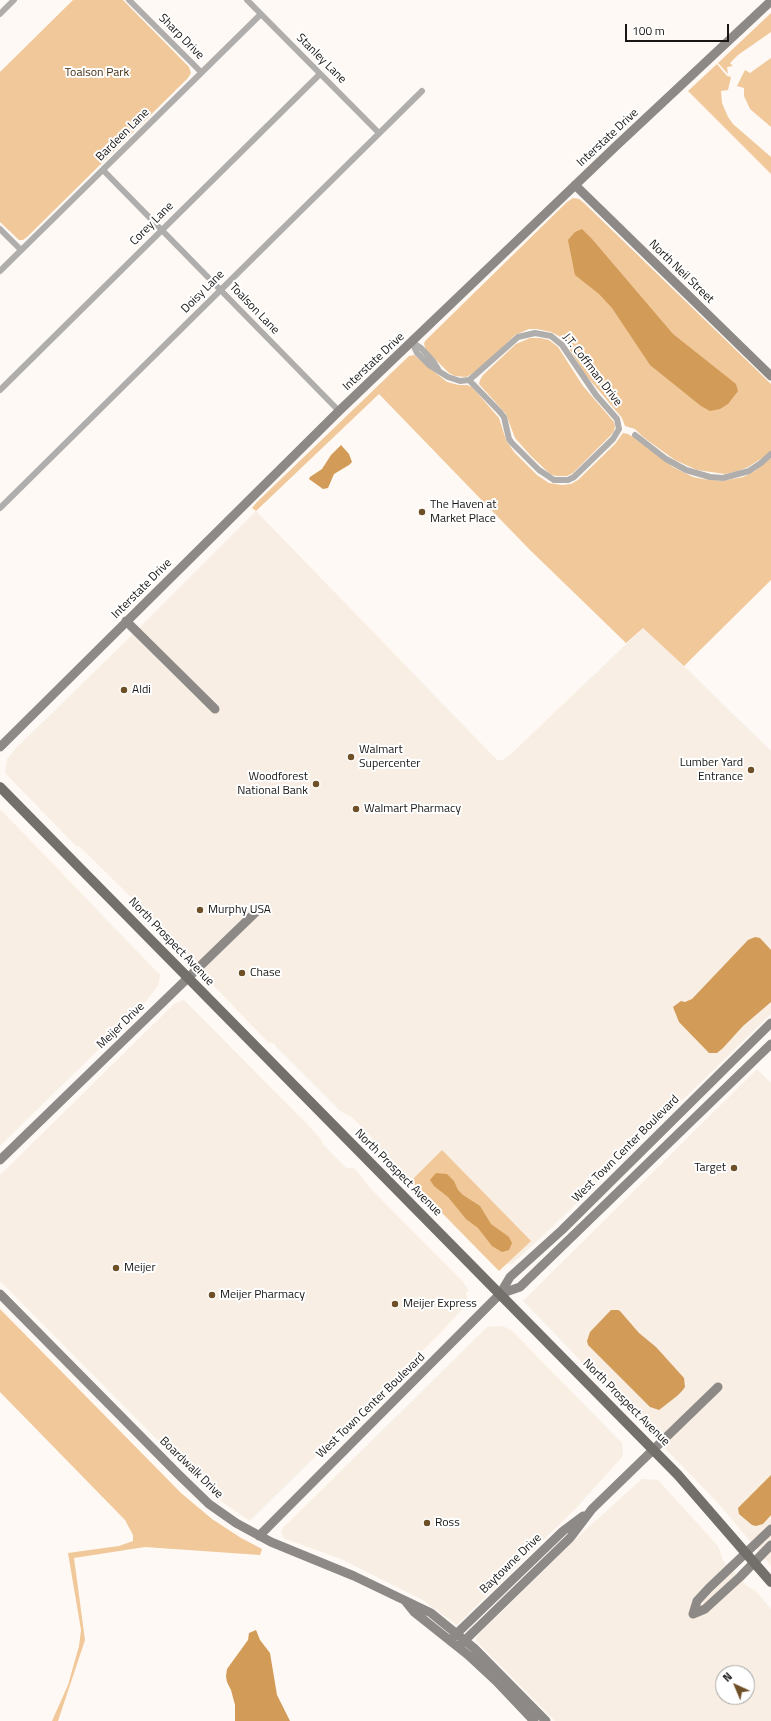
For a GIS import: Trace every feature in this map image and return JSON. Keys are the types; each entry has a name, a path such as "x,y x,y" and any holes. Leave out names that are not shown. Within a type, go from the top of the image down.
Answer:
{"main road":[{"name":"Interstate Drive","path":"0,747 339,411 575,185 771,1"},
{"name":"North Neil Street","path":"575,185 771,376"},
{"path":"126,622 215,709"},
{"name":"North Prospect Avenue","path":"0,787 653,1449 683,1481 771,1582"},
{"name":"Meijer Drive","path":"0,1160 258,909"},
{"name":"West Town Center Boulevard","path":"259,1536 500,1294 510,1277 562,1230 771,1023"},
{"name":"West Town Center Boulevard","path":"500,1294 520,1287 771,1044"},
{"name":"Boardwalk Drive","path":"0,1294 193,1489 225,1516 259,1536 284,1548 354,1576 406,1601 414,1612 462,1643"},
{"name":"Baytowne Drive","path":"454,1637 563,1531 592,1509 718,1387"},
{"name":"Baytowne Drive","path":"462,1643 570,1538 592,1509"},
{"path":"771,1529 697,1601 693,1614 705,1610 771,1545"},
{"path":"462,1643 534,1721"},
{"path":"462,1643 502,1675 546,1721"}],"street":[{"path":"0,14 14,0"},
{"name":"Sharp Drive","path":"129,0 201,72"},
{"name":"Stanley Lane","path":"247,0 380,133"},
{"name":"Bardeen Lane","path":"0,271 261,14"},
{"name":"Corey Lane","path":"0,390 320,74"},
{"name":"Doisy Lane","path":"0,508 422,92"},
{"name":"Toalson Lane","path":"103,170 339,411"},
{"path":"0,229 21,250"},
{"name":"J.T. Coffman Drive","path":"535,333 546,334 555,338 562,345 596,395 617,419 619,429 613,440 574,477 568,480 554,480 539,470 512,443 509,439 504,417 469,380 518,337 535,333"},
{"path":"412,342 421,348 439,371 454,380 469,380"},
{"path":"635,435 666,458 686,470 710,477 723,478 749,470 762,463 771,454"},
{"path":"501,1590 508,1598"}],"shaded area":[{"path":"582,229 673,334 736,384 738,391 728,404 720,409 710,411 701,406 650,365 612,308 599,294 575,275 568,240 575,232"},
{"path":"341,445 349,454 352,462 334,474 328,488 323,489 309,479 322,469 331,455"},
{"path":"256,511 497,760 503,760 511,754 643,628 771,751 771,1014 550,1229 512,1264 497,1265 487,1259 375,1146 373,1139 353,1118 340,1111 276,1047 275,1044 268,1042 214,986 211,978 188,955 175,948 133,899 79,846 76,846 5,773 7,759 16,748"},
{"path":"0,809 160,975 158,986 139,1010 0,1146"},
{"path":"755,937 760,938 771,950 771,1002 743,1026 717,1053 709,1053 679,1022 673,1007 681,1001 685,1002 692,999 748,940"},
{"path":"184,1000 307,1124 321,1139 323,1144 346,1168 354,1168 369,1187 463,1282 469,1291 466,1293 468,1303 440,1333 250,1521 221,1501 193,1476 0,1281 0,1175 175,1003"},
{"path":"757,1069 771,1083 771,1566 717,1502 523,1301"},
{"path":"436,1173 447,1174 454,1181 458,1190 463,1195 480,1206 491,1224 509,1237 512,1243 509,1250 502,1252 492,1246 478,1228 466,1219 448,1197 434,1186 430,1180"},
{"path":"611,1310 620,1311 639,1333 656,1347 684,1378 685,1387 682,1391 659,1410 650,1407 588,1345 587,1341 590,1332"},
{"path":"503,1326 512,1331 622,1443 623,1456 578,1506 457,1625 421,1599 341,1559 283,1538 281,1530 487,1327"},
{"path":"771,1475 771,1515 763,1524 756,1526 752,1525 739,1514 738,1508"},
{"path":"642,1479 658,1480 718,1546 726,1564 748,1587 755,1590 771,1609 771,1721 555,1721 476,1641 477,1636 584,1531"},
{"path":"256,1630 260,1640 270,1653 277,1695 290,1721 235,1721 235,1705 227,1682 227,1669 248,1640 249,1633"}],"green space":[{"name":"Toalson Park","path":"73,0 123,0 189,67 191,73 188,78 27,237 23,240 19,240 0,222 0,72"},
{"path":"771,13 771,32 738,55 730,63 733,66 727,67 728,74 718,63"},
{"path":"771,58 771,127 750,109 744,96 744,88 737,86 745,70 750,73"},
{"path":"717,64 727,76 731,77 728,90 721,91 722,103 728,117 733,124 771,157 771,174 688,91"},
{"path":"573,198 579,199 584,203 771,384 771,451 767,455 748,467 725,474 697,470 675,460 643,437 635,429 625,426 622,418 584,373 567,345 559,336 551,332 529,329 515,335 483,366 466,377 455,376 449,373 426,350 424,344 425,341 567,202"},
{"path":"530,338 549,340 558,347 583,386 614,422 614,431 611,435 573,473 567,476 556,476 550,474 530,455 515,438 506,414 479,384 483,375 516,344"},
{"path":"414,355 447,382 472,387 499,418 506,440 514,452 537,475 549,483 562,485 571,484 578,480 615,444 623,433 633,437 673,467 693,477 703,479 722,481 743,477 755,471 771,458 771,580 684,666 643,628 626,643 529,549 379,394 256,511 252,508 409,356"},
{"path":"442,1150 531,1241 499,1271 411,1181"},
{"path":"0,1309 181,1493 212,1519 241,1538 262,1549 260,1555 145,1547 74,1558 85,1640 58,1721 52,1721 68,1685 79,1646 81,1630 68,1553 119,1546 133,1541 133,1535 125,1520 0,1392"}],"place":[{"name":"The Haven at Market Place","path":"422,512"},
{"name":"Aldi","path":"124,690"},
{"name":"Walmart Supercenter","path":"351,757"},
{"name":"Lumber Yard Entrance","path":"751,770"},
{"name":"Woodforest National Bank","path":"316,784"},
{"name":"Walmart Pharmacy","path":"356,809"},
{"name":"Murphy USA","path":"200,910"},
{"name":"Chase","path":"242,973"},
{"name":"Target","path":"734,1168"},
{"name":"Meijer","path":"116,1268"},
{"name":"Meijer Pharmacy","path":"212,1295"},
{"name":"Meijer Express","path":"395,1304"},
{"name":"Ross","path":"427,1523"}]}
